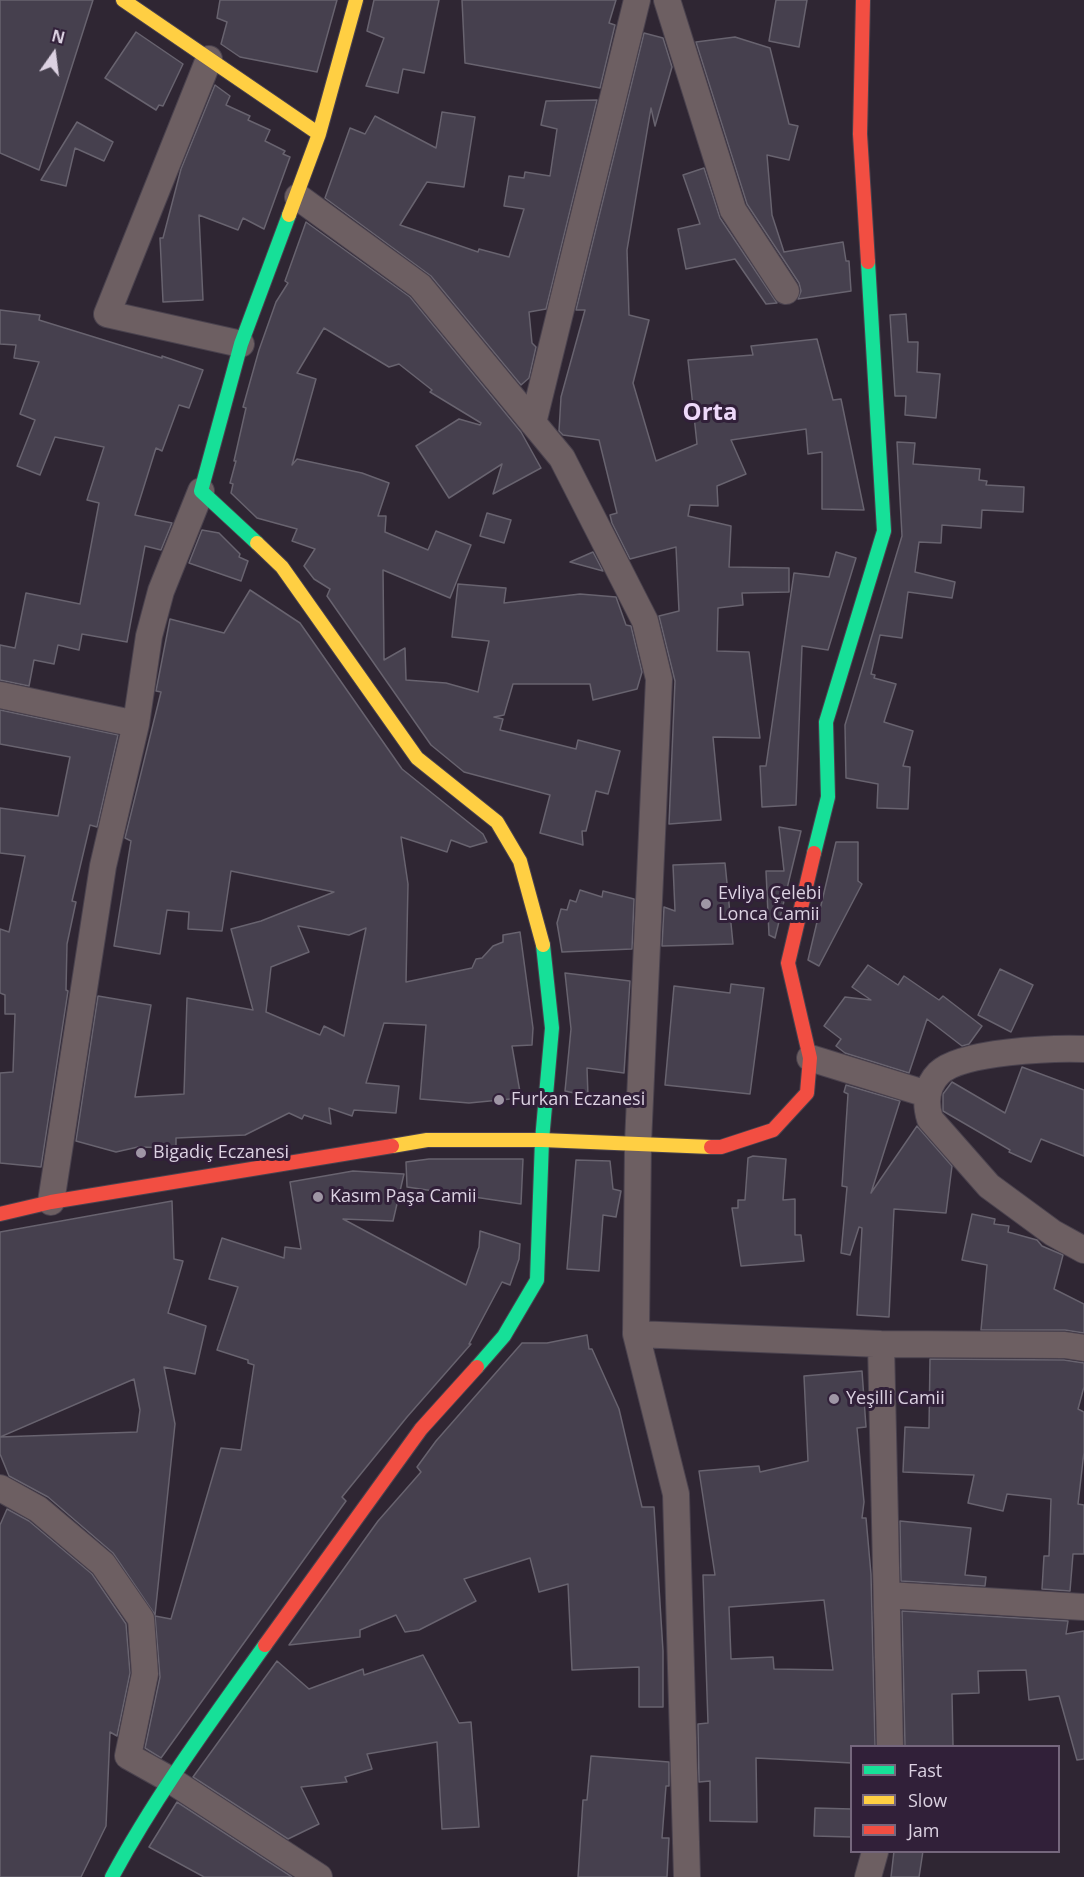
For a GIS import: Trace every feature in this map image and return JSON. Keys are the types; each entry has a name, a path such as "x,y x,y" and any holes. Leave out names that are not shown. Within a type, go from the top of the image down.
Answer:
{"street":[{"path":"123,0 319,134"},
{"path":"51,1202 103,866 136,724 149,636 161,591 201,492 241,344 298,197 319,134 356,0"},
{"path":"533,423 637,0"},
{"path":"667,0 733,210 786,291"},
{"path":"0,1214 51,1202 428,1140 542,1140 721,1147 773,1130 807,1093 810,1058 788,963 828,797 826,722 884,531 860,134 863,0"},
{"path":"209,59 107,314 241,344"},
{"path":"298,197 420,286 562,458 645,621 659,680 638,1143 636,1334 676,1494 687,1877"},
{"path":"112,1877 169,1779 421,1430 504,1336 537,1280 542,1140 552,1028 542,940 520,861 497,822 417,758 338,643 282,567 201,492"},
{"path":"0,695 136,724"},
{"path":"1084,1049 1006,1053 951,1065 940,1071 932,1082 927,1094 926,1108 930,1119 989,1186 1021,1212 1084,1251"},
{"path":"810,1058 927,1094"},
{"path":"636,1334 881,1344 1065,1345 1084,1348"},
{"path":"881,1344 890,1745"},
{"path":"0,1488 38,1509 103,1564 141,1619 145,1674 128,1756 169,1779 319,1877"},
{"path":"887,1595 1084,1607"},
{"path":"868,1877 874,1853"}],"building":[{"path":"0,0 93,0 39,170 0,153"},
{"path":"220,0 337,0 317,72 240,57 221,44 227,22 217,18"},
{"path":"374,0 439,0 424,73 403,69 398,93 366,86 384,38 367,31"},
{"path":"462,0 616,0 609,23 615,25 600,88 465,63"},
{"path":"776,0 807,0 799,47 769,41"},
{"path":"136,32 183,64 163,106 159,105 156,110 105,78"},
{"path":"644,33 663,38 672,67 655,126 651,108 627,250 629,315 649,320 633,383 656,461 697,444 688,360 753,355 751,346 817,339 833,400 841,399 864,510 822,509 822,452 808,454 806,429 731,440 746,474 717,486 718,506 690,505 688,516 731,526 729,567 789,568 789,592 742,593 743,605 718,608 717,651 749,652 760,738 713,737 721,820 669,824 675,681 659,616 679,611 676,547 630,559 612,523 610,515 617,513 599,440 563,435 559,431 561,397 585,310 576,310"},
{"path":"735,37 770,48 789,124 798,126 789,160 767,155 772,215 784,252 843,242 846,261 849,261 851,291 798,299 801,291 799,283 747,204 696,42"},
{"path":"215,85 230,96 226,105 250,116 248,120 270,130 265,141 285,151 283,154 290,157 264,229 243,218 238,230 199,215 203,300 163,302 160,238 163,238 181,169"},
{"path":"597,100 546,309 529,312 532,343 536,347 529,378 521,385 431,276 325,198 350,128 365,134 375,116 436,148 442,112 475,117 464,187 427,182 400,225 478,252 479,249 509,257 524,209 504,206 509,176 524,178 525,172 550,176 557,129 541,125 546,101"},
{"path":"77,122 113,142 104,161 75,148 66,186 41,180"},
{"path":"704,168 720,218 777,303 766,304 735,259 686,269 678,229 700,224 683,175"},
{"path":"306,222 410,297 521,432 541,468 493,494 502,464 449,498 416,446 459,419 480,425 481,423 430,392 432,390 399,364 389,367 324,328 297,373 316,379 292,465 297,459 362,473 389,483 378,516 386,516 385,532 428,550 436,531 471,545 450,598 383,570 384,660 405,648 406,680 446,683 478,692 489,641 452,637 458,584 506,588 504,603 580,594 616,597 626,625 631,626 642,672 637,689 593,700 590,684 513,684 504,715 494,717 503,719 500,730 576,749 578,740 620,751 608,794 596,791 586,831 582,831 583,845 540,833 550,795 464,772 431,745 327,596 330,589 314,579 304,566 315,549 292,541 297,529 257,518 231,493 233,484 230,483 246,408 243,407 259,350 276,302 288,283 285,281"},
{"path":"0,310 40,315 39,320 203,370 189,408 179,405 162,451 156,448 135,515 172,523 161,550 145,546 127,642 82,634 79,650 58,645 54,664 34,660 29,686 0,680 0,645 15,648 26,593 80,604 99,503 87,500 104,447 55,437 40,475 17,466 35,420 20,414 39,362 14,358 16,345 0,344"},
{"path":"906,314 908,342 918,342 917,372 940,374 936,418 905,415 906,396 895,396 890,315"},
{"path":"897,442 915,443 913,464 980,469 979,480 987,481 986,485 1024,487 1023,512 982,510 981,528 942,525 941,543 919,542 915,572 955,582 952,598 908,592 902,638 880,635 871,674 875,675 874,678 896,684 884,722 913,731 903,766 910,767 908,809 877,808 878,784 846,778 845,725 902,536"},
{"path":"487,513 511,520 504,543 480,536"},
{"path":"202,530 219,533 240,554 239,557 248,561 241,581 189,563"},
{"path":"593,552 603,571 570,562"},
{"path":"836,552 856,558 828,650 802,646 796,805 762,807 760,766 766,766 794,573 829,577"},
{"path":"250,590 300,623 402,769 483,834 487,842 470,847 451,840 447,852 401,837 408,884 406,982 472,968 476,959 482,958 493,946 503,942 503,935 520,932 533,1028 532,1045 512,1046 521,1098 469,1103 420,1099 426,1025 384,1023 366,1083 399,1086 396,1113 354,1110 352,1116 329,1108 331,1124 304,1115 302,1119 289,1113 245,1135 176,1138 176,1148 138,1147 116,1152 76,1141 98,996 151,1005 135,1097 184,1094 187,998 253,1010 231,929 261,921 334,892 231,871 222,931 188,929 189,912 167,910 160,954 114,946 131,841 125,838 161,692 156,691 170,619 224,633","holes":["298,926 349,935 366,928 344,1036 324,1026 320,1035 266,1012 271,967 309,952"]},
{"path":"0,710 118,735 97,827 90,825 72,901 76,902 67,944 66,990 68,991 41,1167 0,1163 0,1073 13,1072 15,1014 5,1014 5,995 0,993 0,929 9,932 25,856 0,853 0,808 58,816 70,757 0,744"},
{"path":"779,827 801,831 775,938 769,935 766,871 784,871"},
{"path":"836,842 858,842 858,881 862,884 819,966 808,960"},
{"name":"Evliya Çelebi Lonca Camii","path":"725,863 733,944 662,946 664,907 675,911 673,865"},
{"path":"580,890 602,897 603,891 634,899 632,949 562,952 557,923 561,909 567,910 570,900 576,902"},
{"path":"868,965 898,985 904,976 939,1000 943,996 982,1026 969,1044 962,1046 927,1019 909,1073 845,1053 836,1046 841,1039 824,1026 845,997 871,1000 852,987"},
{"path":"1000,969 1033,985 1011,1032 978,1015"},
{"path":"565,973 630,981 624,1073 587,1068 588,1096 565,1091 571,1029"},
{"path":"731,984 764,988 750,1094 665,1085 674,986 730,993"},
{"path":"1022,1067 1084,1090 1084,1156 1041,1139 1031,1162 1009,1152 1010,1150 943,1111 943,1094 952,1082 1005,1113"},
{"path":"846,1085 900,1101 871,1193 917,1126 952,1166 946,1213 894,1209 889,1317 857,1315 862,1228 859,1227 850,1255 841,1253 847,1187 842,1186 848,1094 844,1092"},
{"path":"753,1156 786,1159 783,1200 795,1199 795,1235 801,1235 804,1261 741,1266 732,1208 738,1208 738,1200 745,1200 748,1158"},
{"path":"429,1159 523,1159 521,1204 407,1187 406,1162"},
{"path":"576,1160 610,1161 613,1189 621,1191 616,1217 603,1215 599,1271 567,1269"},
{"path":"353,1171 404,1174 393,1221 343,1219 466,1285 479,1247 480,1231 520,1244 519,1259 510,1285 502,1282 469,1344 471,1344 407,1417 342,1497 346,1501 161,1758 145,1748 160,1677 155,1616 171,1619 221,1448 241,1450 254,1365 248,1363 248,1360 217,1350 238,1287 209,1279 222,1238 284,1258 285,1247 301,1249 290,1182"},
{"path":"172,1201 174,1259 183,1261 168,1313 206,1326 195,1374 164,1367 175,1424 155,1615 113,1553 48,1497 9,1476 0,1454 0,1232","holes":["134,1379 140,1410 137,1432 0,1437"]},
{"path":"972,1214 995,1219 994,1224 1009,1226 1008,1232 1037,1240 1042,1246 1063,1255 1054,1289 1084,1304 1084,1333 1065,1330 981,1330 987,1265 962,1260"},
{"path":"587,1335 589,1349 592,1349 619,1409 642,1507 654,1507 663,1651 663,1707 639,1707 639,1667 572,1670 568,1584 539,1592 530,1558 464,1579 476,1601 419,1630 405,1632 396,1615 360,1630 360,1637 289,1645 378,1521 421,1472 417,1467 436,1441 522,1343 547,1343"},
{"path":"930,1359 1064,1360 1084,1363 1084,1387 1078,1409 1084,1412 1084,1452 1078,1504 1084,1505 1084,1554 1073,1554 1070,1591 1042,1589 1044,1556 1049,1556 1051,1499 1007,1494 1003,1511 968,1503 974,1475 903,1472 905,1427 929,1428"},
{"path":"862,1371 866,1427 857,1428 864,1502 862,1518 866,1518 871,1574 875,1745 850,1745 850,1763 756,1758 757,1822 710,1821 710,1781 699,1782 698,1724 708,1723 703,1575 715,1575 699,1471 759,1466 760,1472 808,1461 804,1376","holes":["824,1600 833,1670 774,1669 773,1657 731,1659 729,1607"]},
{"path":"7,1509 29,1521 92,1574 126,1624 130,1673 117,1736 110,1732 106,1826 81,1877 0,1877 0,1525"},
{"path":"900,1521 971,1528 965,1575 986,1577 985,1586 901,1581"},
{"path":"902,1611 1068,1621 1066,1634 1084,1631 1084,1759 1077,1760 1059,1696 1029,1700 1026,1670 978,1671 979,1693 952,1694 953,1745 905,1745"},
{"path":"423,1655 459,1723 471,1722 479,1827 442,1829 437,1742 367,1754 372,1769 345,1777 347,1782 301,1787 319,1824 288,1839 193,1777 277,1661 309,1689 363,1669 364,1675"},
{"path":"591,1756 669,1762 669,1786 666,1786 662,1838 669,1838 667,1877 578,1877 583,1800 587,1800"},
{"path":"177,1802 292,1877 204,1877 149,1847"},
{"path":"815,1808 850,1809 850,1837 814,1836"},
{"path":"894,1853 923,1853 919,1877 891,1877"}],"traffic: fast":[{"path":"257,543 201,491 241,344 289,215"},
{"path":"814,853 828,797 826,722 884,531 868,262"},
{"path":"477,1367 504,1336 537,1280 542,1140 552,1028 543,945"},
{"path":"112,1877 147,1817 204,1730 265,1645"}],"traffic: slow":[{"path":"123,0 319,134"},
{"path":"289,215 319,134 356,0"},
{"path":"257,543 282,567 417,758 497,822 520,861 543,945"},
{"path":"392,1146 427,1140 542,1140 711,1147"}],"traffic: jam":[{"path":"863,0 860,134 868,262"},
{"path":"711,1147 721,1147 773,1130 807,1093 810,1058 788,963 814,853"},
{"path":"0,1214 51,1202 392,1146"},
{"path":"265,1645 421,1429 477,1367"}],"place":[{"name":"Evliya Çelebi Lonca Camii","path":"706,904"},
{"name":"Furkan Eczanesi","path":"499,1100"},
{"name":"Bigadiç Eczanesi","path":"141,1153"},
{"name":"Kasım Paşa Camii","path":"318,1197"},
{"name":"Yeşilli Camii","path":"834,1399"}],"district":[{"name":"Orta","path":"710,413"}]}
